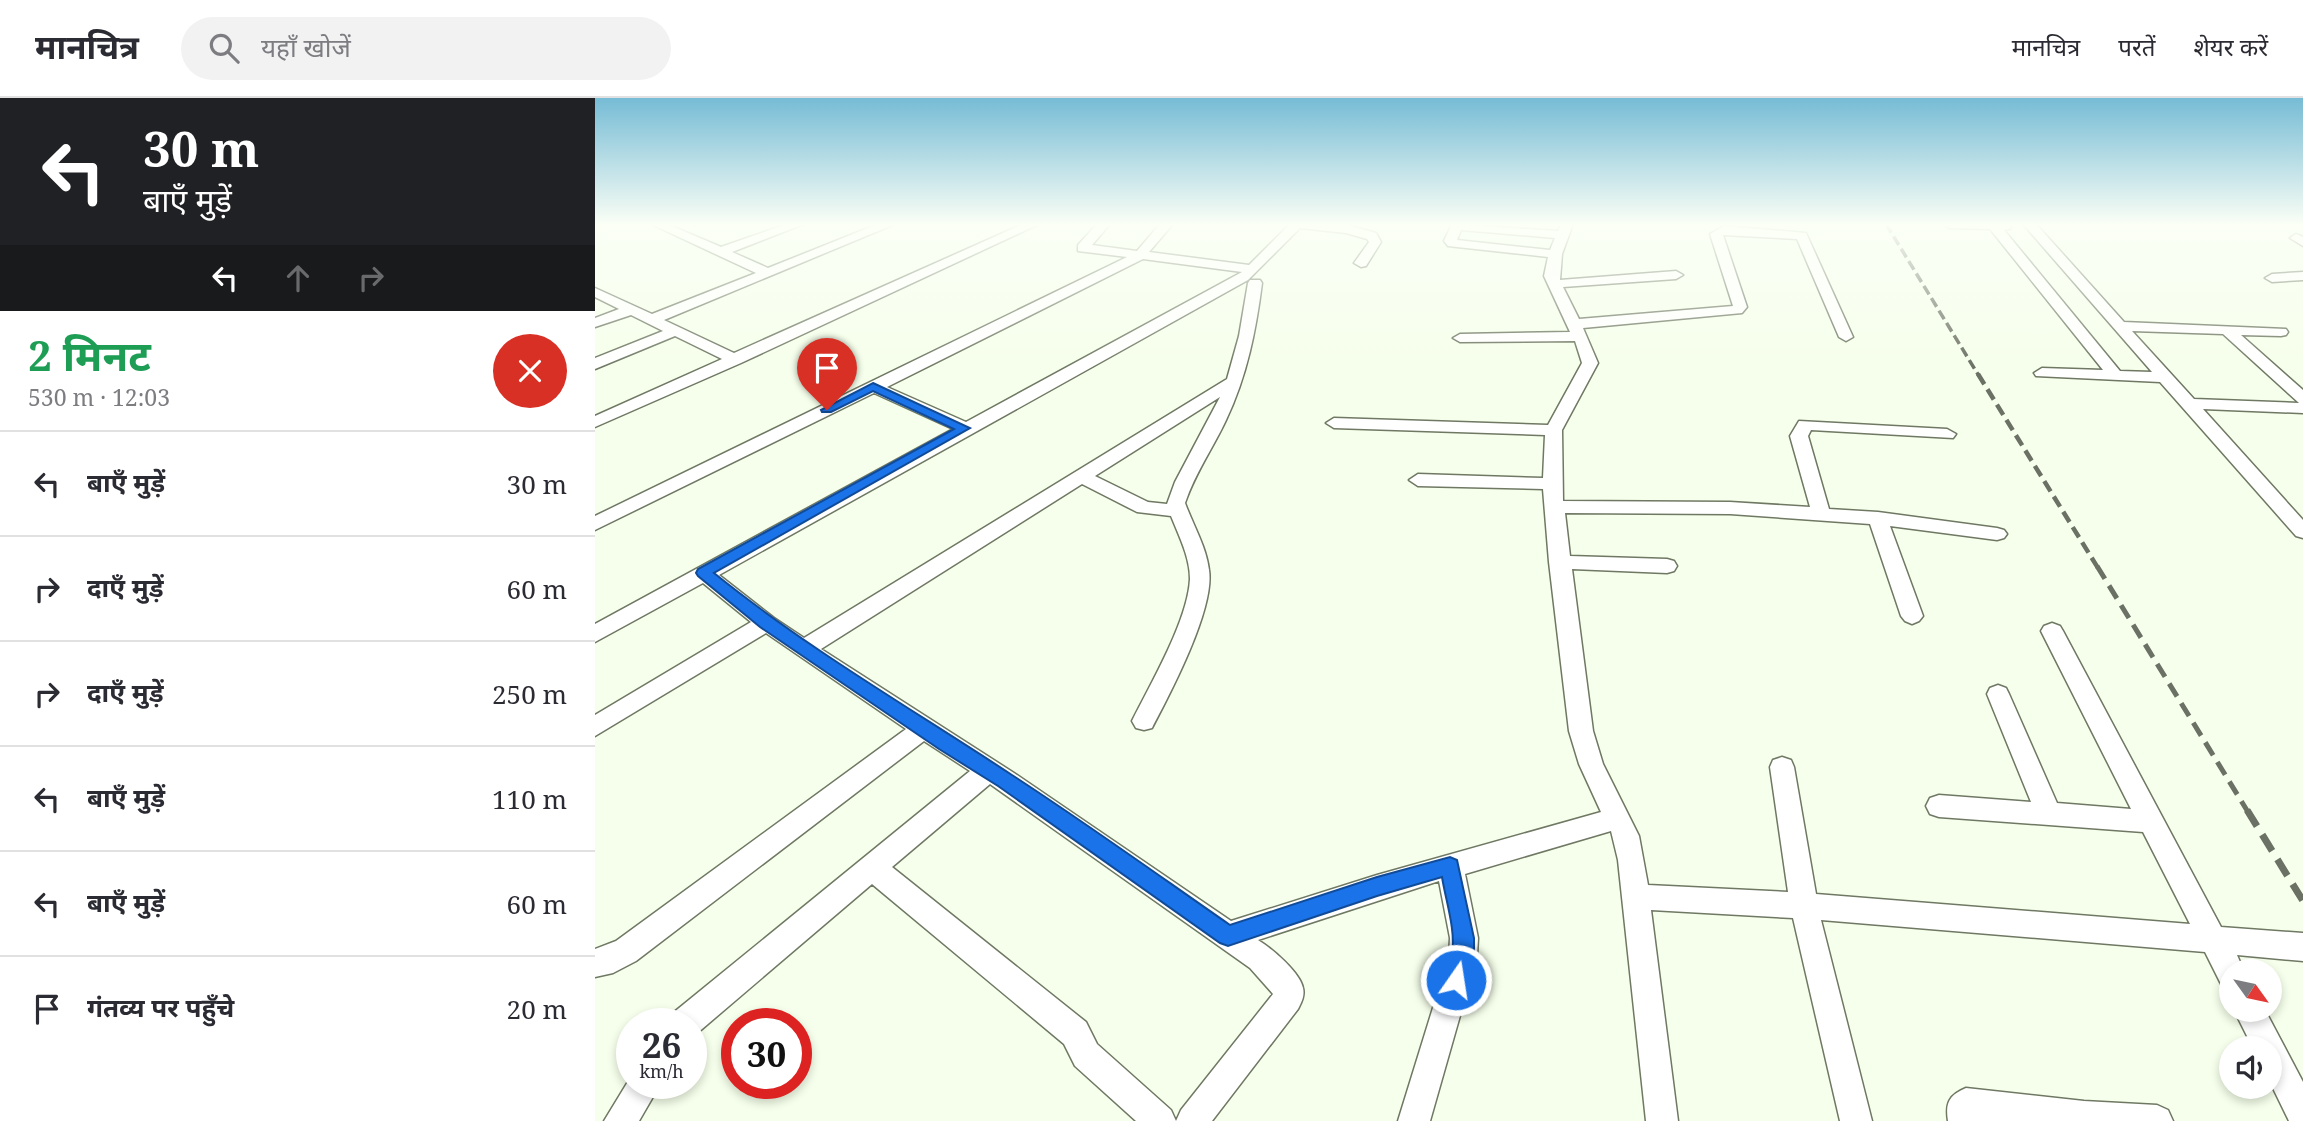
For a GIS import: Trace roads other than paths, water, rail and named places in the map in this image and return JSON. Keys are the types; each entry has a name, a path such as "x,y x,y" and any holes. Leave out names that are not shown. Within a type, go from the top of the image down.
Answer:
{"street":[{"path":"650,320 771,272"},
{"path":"595,422 929,272"},
{"path":"595,524 1107,272"},
{"path":"1228,272 1252,276"},
{"path":"595,634 964,428 1256,272"},
{"path":"1552,272 1551,276 1589,355 1588,370 1554,430 1552,484 1559,562 1581,731 1591,764 1626,836 1637,897 1662,1121"},
{"path":"1460,338 1577,330 1737,310 1740,307 1729,272"},
{"path":"1818,272 1846,337"},
{"path":"2031,272 2116,376"},
{"path":"2071,272 2302,529"},
{"path":"1555,284 1676,275"},
{"path":"1144,721 1192,614 1198,588 1195,555 1176,503 1219,418 1247,344 1252,276"},
{"path":"2272,278 2303,276"},
{"path":"595,292 673,332 736,360"},
{"path":"595,323 630,310"},
{"path":"2119,326 2281,332"},
{"path":"2227,330 2303,399"},
{"path":"595,364 673,332"},
{"path":"2042,373 2165,377"},
{"path":"805,648 1234,381"},
{"path":"873,387 964,428"},
{"path":"2189,404 2303,408"},
{"path":"1334,423 1554,430"},
{"path":"1821,514 1799,436 1805,425 1947,434"},
{"path":"1081,476 1144,508 1179,510"},
{"path":"1418,480 1552,484"},
{"path":"1555,507 1730,508 1878,518 1997,534"},
{"path":"1878,518 1912,617"},
{"path":"1559,562 1667,566"},
{"path":"703,573 766,623 989,771 1260,958 1279,977 1289,989 1289,997 1192,1121"},
{"path":"595,727 766,623"},
{"path":"2052,631 2223,959"},
{"path":"1998,694 2049,814"},
{"path":"595,963 613,959 626,951 923,729"},
{"path":"1782,767 1804,906 1856,1121"},
{"path":"703,1008 989,771"},
{"path":"1939,806 2151,821"},
{"path":"1228,936 1377,887 1618,818"},
{"path":"1414,1121 1463,956 1464,938 1450,866"},
{"path":"872,867 1075,1033 1086,1055 1160,1121"},
{"path":"1637,897 1804,906 2303,947"},
{"path":"2282,1074 2303,1115"},
{"path":"620,1121 634,1099"},
{"path":"1964,1121 1962,1108 1966,1104 2084,1117 2157,1121"}],"railway":[{"path":"1915,272 1979,376"},
{"path":"1978,374 2098,568"},
{"path":"2097,566 2248,812"},
{"path":"2247,810 2303,901"}]}
